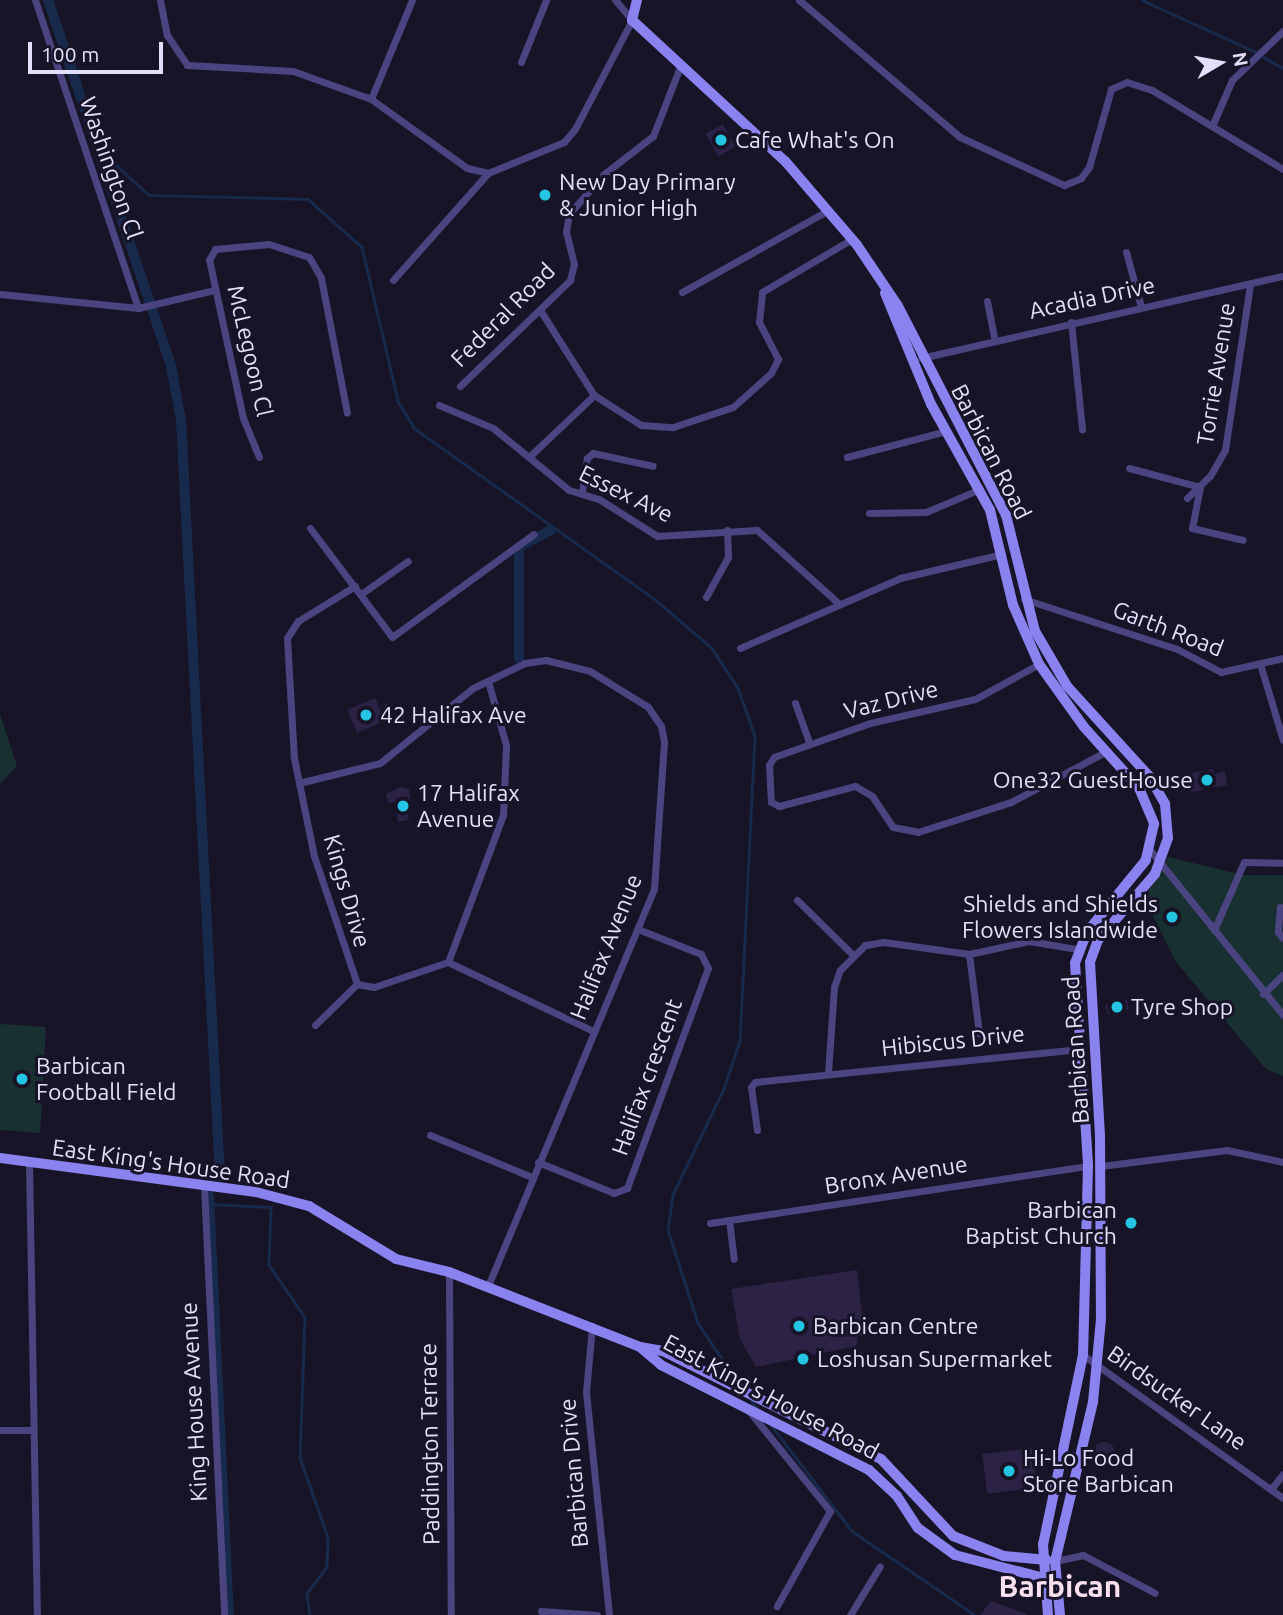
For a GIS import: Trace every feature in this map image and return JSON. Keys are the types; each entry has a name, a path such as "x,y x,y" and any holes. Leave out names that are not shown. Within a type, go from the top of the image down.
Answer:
{"main road":[{"path":"632,20 637,0"},
{"name":"Barbican Road","path":"632,20 681,64 829,210 852,239 884,289 1006,515 1024,598 1035,631 1067,686 1159,791 1168,823 1162,860 1144,890 1098,940 1090,962 1101,1166 1098,1367 1055,1561 1060,1615"},
{"name":"Barbican Road","path":"884,289 911,361 946,431 980,489 1002,554 1013,605 1039,664 1149,804 1150,850 1077,949 1088,1166 1083,1355 1041,1560 1048,1615"},
{"name":"East King's House Road","path":"0,1158 226,1189 309,1206 396,1259 449,1272 640,1347 663,1351 734,1390 881,1459 953,1536 1004,1556 1055,1561"},
{"name":"East King's House Road","path":"640,1347 661,1365 790,1428 883,1479 918,1528 955,1555 1044,1580 1055,1579"}],"street":[{"name":"Washington Cl","path":"35,0 138,308"},
{"path":"160,0 173,51 192,68 293,71 371,99 467,167 488,173"},
{"path":"371,99 412,0"},
{"path":"521,62 546,0"},
{"path":"393,280 488,173 524,161 570,136 632,20 615,0"},
{"path":"799,0 960,137 1064,185 1082,178 1089,167 1116,85 1132,82 1152,90 1283,169"},
{"path":"1212,126 1232,80 1266,50 1283,30"},
{"name":"Federal Road","path":"460,386 540,310 573,272 565,226 569,214 604,174 653,136 681,64"},
{"path":"682,292 829,210"},
{"path":"540,310 594,395 641,425 663,429 733,407 771,373 778,359 759,322 762,292 852,239"},
{"name":"McLegoon Cl","path":"259,457 243,418 215,290 211,252 269,244 309,257 321,278 347,413"},
{"path":"1126,252 1140,307"},
{"name":"Acadia Drive","path":"911,361 994,338 1283,276"},
{"name":"Torrie Avenue","path":"1187,498 1200,487 1225,450 1250,285"},
{"path":"0,294 138,308 215,290"},
{"path":"987,301 994,338"},
{"path":"1071,322 1082,429"},
{"path":"528,457 594,395"},
{"name":"Essex Ave","path":"439,405 475,420 569,490 582,492 664,538 727,530 757,530 838,603"},
{"path":"847,457 946,431"},
{"path":"582,492 587,458 593,453 653,466"},
{"path":"1129,468 1200,487 1192,528 1243,540"},
{"path":"869,513 926,512 980,489"},
{"path":"310,528 387,632 398,636 534,534"},
{"path":"706,597 728,557 727,530"},
{"path":"740,648 900,578 1002,554"},
{"path":"361,594 408,561"},
{"name":"Kings Drive","path":"355,586 290,627 289,691 299,783 321,884 357,984"},
{"name":"Garth Road","path":"1024,598 1177,649 1221,672 1283,658"},
{"name":"Halifax Avenue","path":"299,783 380,763 488,681 525,663 565,663 590,671 648,707 660,726 658,865 638,929 488,1286"},
{"name":"Vaz Drive","path":"1039,664 975,699 809,742 774,757 769,782 771,802 777,806 855,786 864,789 893,827 918,832 1011,802 1107,751"},
{"path":"1260,664 1283,740"},
{"path":"448,962 503,815 506,745 488,681"},
{"path":"795,703 809,742"},
{"path":"1150,850 1162,860 1263,995 1283,1015"},
{"path":"1214,930 1244,862 1283,863"},
{"path":"797,900 852,954"},
{"path":"1280,907 1278,932 1283,938"},
{"name":"Halifax crescent","path":"538,1162 614,1193 627,1188 708,968 701,954 638,929"},
{"path":"828,1073 834,987 852,954 874,942 969,954 1029,942 1077,949"},
{"path":"969,954 978,1033"},
{"path":"315,1025 357,984 374,987 448,962 593,1031"},
{"path":"1263,995 1283,975"},
{"name":"Hibiscus Drive","path":"757,1130 751,1087 755,1082 1083,1049"},
{"path":"430,1135 532,1177"},
{"path":"1101,1166 1227,1150 1283,1162"},
{"path":"29,1163 37,1615"},
{"name":"Bronx Avenue","path":"710,1223 1088,1166"},
{"name":"King House Avenue","path":"204,1187 224,1615"},
{"path":"729,1220 734,1259"},
{"name":"Paddington Terrace","path":"449,1272 451,1615"},
{"name":"Barbican Drive","path":"592,1326 586,1392 609,1615"},
{"name":"Birdsucker Lane","path":"1083,1355 1283,1498"},
{"path":"751,1411 830,1511 777,1606"},
{"path":"0,1430 33,1430"},
{"path":"1271,1489 1283,1474"},
{"path":"1055,1561 1083,1555 1155,1593"},
{"path":"850,1615 880,1566"},
{"path":"541,1611 597,1615"}],"green space":[{"path":"0,714 17,766 0,784"},
{"path":"1168,857 1243,875 1283,875 1283,1076 1266,1069 1176,962 1144,898"},
{"name":"Barbican Football Field","path":"0,1024 46,1027 40,1133 0,1130"}],"building":[{"name":"Cafe What's On","path":"723,124 736,147 718,156 706,134"},
{"name":"42 Halifax Ave","path":"375,698 385,721 357,733 347,710"},
{"name":"One32 GuestHouse","path":"1213,769 1214,774 1225,771 1227,785 1191,792 1187,774"},
{"name":"17 Halifax Avenue","path":"400,787 409,789 412,809 407,811 409,820 398,822 394,802 388,803 386,794"},
{"name":"Tyre Shop","path":"1127,1000 1129,1009 1108,1015 1105,1005"},
{"name":"Barbican Centre","path":"857,1270 862,1316 856,1346 756,1367 740,1339 731,1289"},
{"path":"1104,1442 1112,1445 1115,1453 1112,1461 1104,1464 1096,1461 1093,1453 1096,1445"},
{"name":"Hi-Lo Food Store Barbican","path":"1032,1448 1037,1488 987,1494 982,1454"},
{"path":"991,1601 1027,1614 1027,1615 980,1615"}],"waterway":[{"path":"48,0 171,366 181,420 220,1176"},
{"path":"1142,0 1256,52"},
{"path":"1262,56 1283,68"},
{"path":"93,144 149,195 308,199 362,247 398,401 414,428 657,601 712,648 738,688 755,736 740,1041 724,1089 673,1195 668,1230 698,1323 739,1384"},
{"path":"519,659 519,547 551,530"},
{"path":"209,1196 229,1615"},
{"path":"209,1204 271,1207 269,1265 305,1317 300,1458 328,1537 327,1567 307,1594 310,1615"},
{"path":"751,1400 760,1411"},
{"path":"771,1425 852,1531 975,1615"}],"place":[{"name":"Cafe What's On","path":"721,140"},
{"name":"New Day Primary & Junior High","path":"545,195"},
{"name":"42 Halifax Ave","path":"366,715"},
{"name":"One32 GuestHouse","path":"1207,780"},
{"name":"17 Halifax Avenue","path":"403,806"},
{"name":"Shields and Shields Flowers Islandwide","path":"1172,917"},
{"name":"Tyre Shop","path":"1117,1007"},
{"name":"Barbican Football Field","path":"22,1079"},
{"name":"Barbican Baptist Church","path":"1131,1223"},
{"name":"Barbican Centre","path":"799,1326"},
{"name":"Loshusan Supermarket","path":"803,1359"},
{"name":"Hi-Lo Food Store Barbican","path":"1009,1471"}],"district":[{"name":"Barbican","path":"1060,1586"}]}
